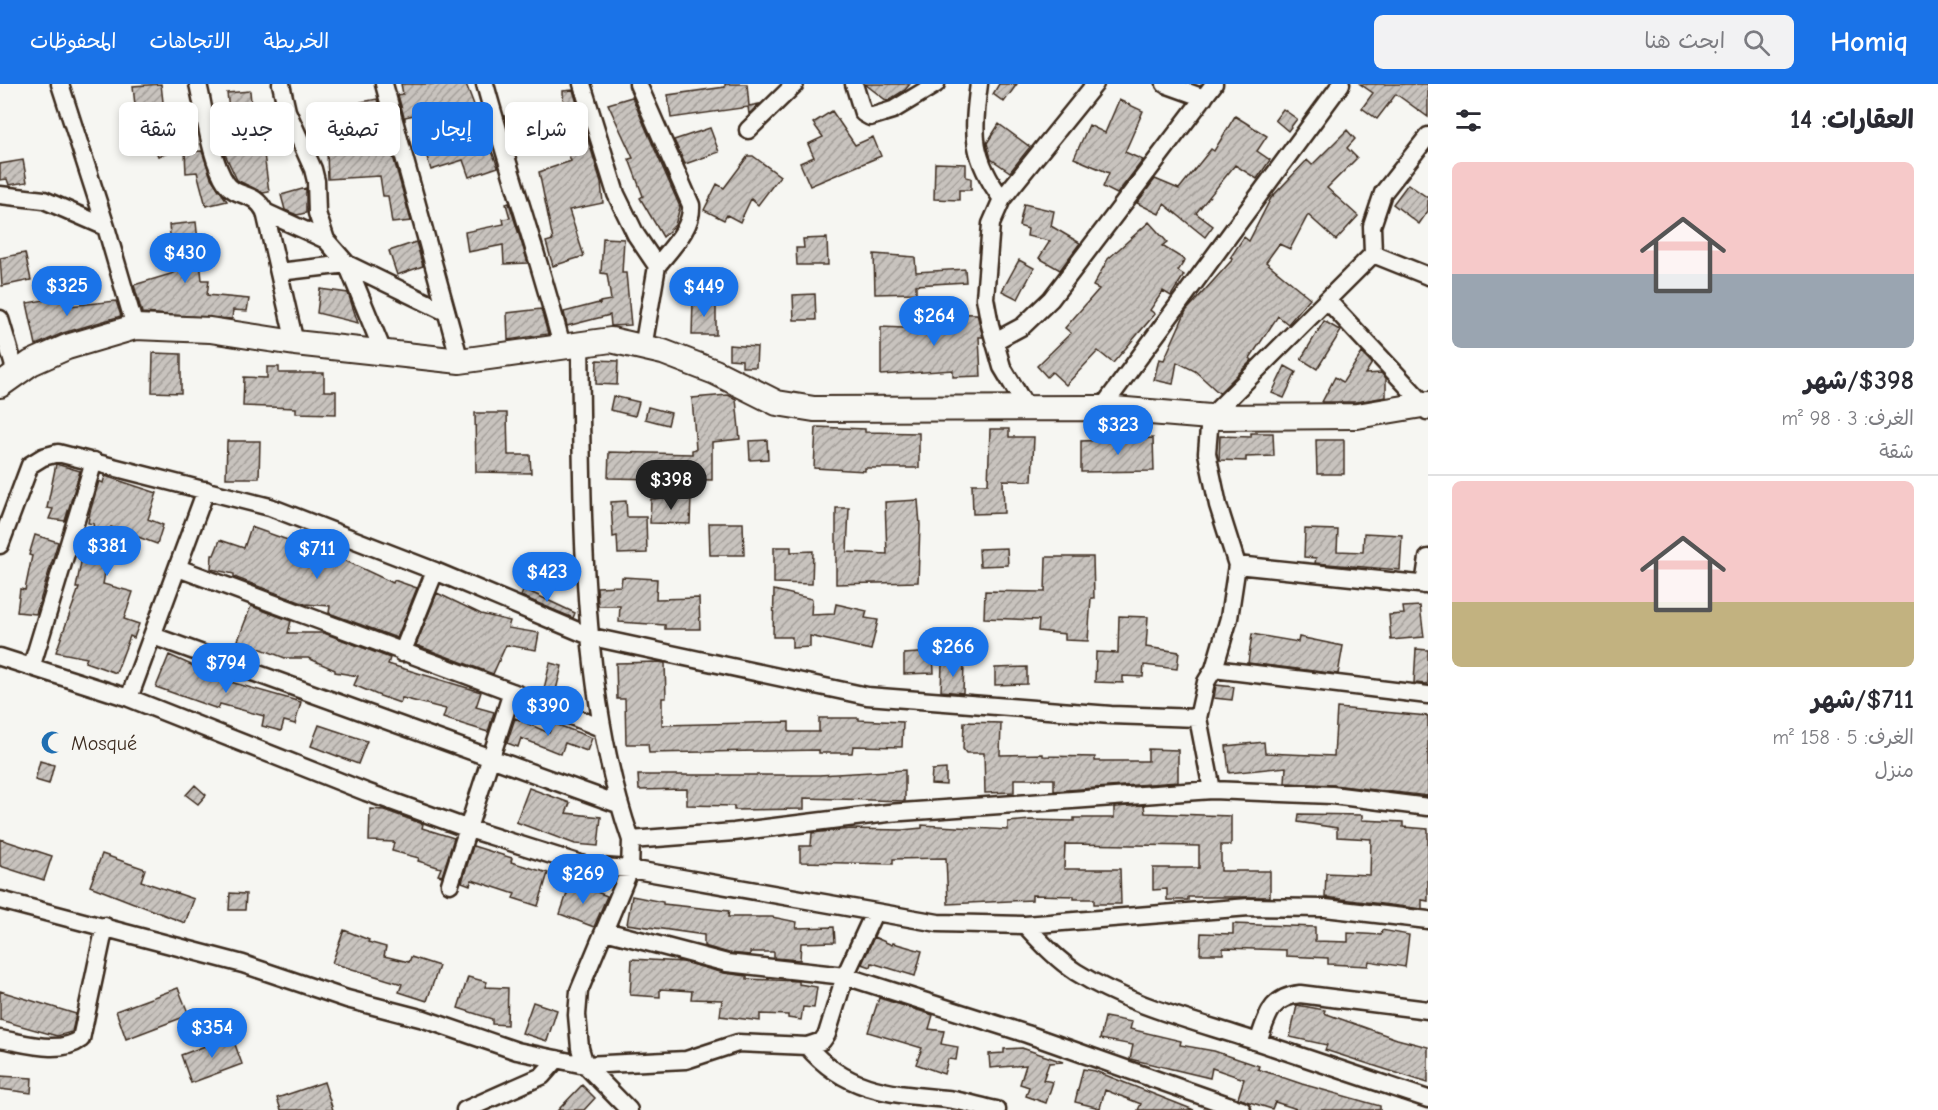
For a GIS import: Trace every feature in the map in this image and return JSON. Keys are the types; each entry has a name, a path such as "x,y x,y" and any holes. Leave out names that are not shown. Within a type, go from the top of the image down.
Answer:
{"street":[{"path":"60,84 135,327"},
{"path":"198,84 219,168 227,185 259,201 265,212 295,343"},
{"path":"281,84 286,111 313,169 316,181 317,213 326,240 347,264 384,354"},
{"path":"384,84 460,361"},
{"path":"484,84 527,233 571,345 592,637 601,728 618,804 631,840 630,869 605,931 585,971 579,990 578,1026 580,1048 585,1065 629,1110"},
{"path":"582,84 616,194 636,234 657,266"},
{"path":"638,84 692,205 692,216 679,238 657,266 643,348"},
{"path":"748,130 795,84"},
{"path":"854,84 863,113 876,117 936,84"},
{"path":"979,84 976,151 985,176 1002,199"},
{"path":"1026,407 1002,367 986,298 988,246 993,217 1002,199 1095,84"},
{"path":"1165,84 1204,98"},
{"path":"995,341 1023,326 1051,299 1214,84"},
{"path":"1102,408 1341,84"},
{"path":"1212,790 1198,718 1206,682 1214,669 1229,618 1237,565 1218,505 1207,453 1210,417 1373,254 1372,226 1383,194 1428,136"},
{"path":"0,195 44,200 106,227"},
{"path":"265,212 326,240"},
{"path":"1373,254 1428,276"},
{"path":"279,272 347,264 446,312"},
{"path":"1327,300 1427,408"},
{"path":"0,319 8,379 67,347 135,327 210,330 295,343 460,361 611,340 715,372 777,403 814,409 1102,408 1210,417 1357,416 1427,408"},
{"path":"0,545 30,465 43,457 58,453 270,507 435,571 592,637 867,696 1111,716 1198,718"},
{"path":"32,665 94,461"},
{"path":"129,698 206,490"},
{"path":"1237,565 1426,585 1428,558"},
{"path":"178,568 512,692 601,728"},
{"path":"402,653 435,571"},
{"path":"153,636 618,804"},
{"path":"0,657 32,665 129,698 366,792 466,828 587,866 630,869 938,923 1025,925 1249,907 1325,908 1428,920"},
{"path":"1214,669 1428,695"},
{"path":"450,884 466,828 512,692"},
{"path":"631,840 734,832 888,813 1212,790 1332,795 1428,807"},
{"path":"0,900 243,964 517,1051 585,1065 686,1060 738,1043 807,1046 822,1041 827,1034 845,976 874,913"},
{"path":"1025,925 1052,954 1077,972 1116,992 1428,1099"},
{"path":"0,1040 58,1047 71,1046 81,1038 105,926"},
{"path":"605,931 727,963 845,976 1027,1035 1242,1110"},
{"path":"1258,1042 1272,1007 1277,1001 1287,996 1300,994 1420,1010 1428,1021"},
{"path":"807,1046 819,1060 855,1084 890,1093 949,1099 997,1110"},
{"path":"465,1110 542,1076 558,1059"}],"building":[{"path":"161,84 163,102 135,102 133,86"},
{"path":"401,84 466,84 473,102 412,102 412,115 405,117 405,121 398,95 403,94"},
{"path":"725,84 747,84 749,106 759,104 749,114 748,107 671,118 668,95 725,87"},
{"path":"865,84 910,84 905,90 887,101"},
{"path":"999,84 1017,84 1004,102 993,94"},
{"path":"1360,84 1428,84 1428,117 1396,94 1377,119 1362,108 1373,93"},
{"path":"573,90 577,102 563,102 563,91"},
{"path":"250,91 251,102 228,102 227,93"},
{"path":"632,97 680,207 675,225 663,237 640,198 643,196 629,159 633,158 608,104"},
{"path":"377,99 378,102 361,102"},
{"path":"1119,100 1143,111 1125,152 1143,160 1117,194 1103,187 1109,173 1074,158 1089,125 1105,133"},
{"path":"1283,109 1297,119 1288,131 1275,120"},
{"path":"832,111 855,145 873,137 881,156 810,186 800,163 814,157 808,144 823,137 813,123"},
{"path":"1235,116 1267,136 1257,151 1270,160 1257,179 1235,165 1196,213 1213,226 1205,237 1164,204 1159,214 1137,203 1155,179 1179,189 1211,149 1214,151"},
{"path":"999,124 1030,147 1010,172 991,159 987,143"},
{"path":"710,128 719,152 685,164 674,140"},
{"path":"1347,130 1355,139 1347,148 1357,158 1327,188 1358,216 1336,240 1308,215 1290,249 1279,244 1266,262 1310,298 1288,324 1278,316 1250,358 1252,360 1219,393 1195,371 1177,362 1173,384 1154,380 1159,359 1164,360 1186,311 1233,259 1230,258 1244,237 1249,241 1271,198 1307,160 1312,165"},
{"path":"588,139 601,182 603,203 569,210 584,256 553,266 546,242 553,240 539,172 571,161 569,156 588,156"},
{"path":"198,151 202,151 211,178 227,201 206,206 197,172 186,173 185,156 198,156"},
{"path":"493,154 498,167 469,177 463,160 431,170 427,156 493,156"},
{"path":"226,156 264,156 269,192 263,193 237,180"},
{"path":"327,156 393,156 411,221 392,223 388,196 383,196 380,176 328,179"},
{"path":"748,156 753,156 780,176 758,205 751,199 740,222 727,215 724,220 704,210 717,184 724,188"},
{"path":"23,160 27,182 9,185 7,179 0,180 0,164"},
{"path":"935,163 966,164 966,177 971,178 971,190 959,190 959,200 934,199"},
{"path":"1408,184 1428,198 1428,211 1419,224 1393,204"},
{"path":"306,188 306,213 297,215 285,210 281,195"},
{"path":"509,203 528,263 504,264 503,245 468,252 465,232 504,224 503,219 510,218 506,204"},
{"path":"1024,204 1054,211 1051,226 1080,243 1060,270 1039,258 1050,241 1027,236 1028,229 1019,226"},
{"path":"196,222 202,280 209,280 207,295 249,299 247,311 233,310 232,319 142,313 134,285 174,273 169,225"},
{"path":"1149,222 1167,242 1162,246 1185,260 1178,271 1184,275 1171,296 1163,291 1150,310 1155,314 1113,363 1098,351 1066,385 1052,372 1047,377 1037,366 1071,333 1065,328 1099,289 1093,286 1108,259"},
{"path":"603,238 624,239 622,273 626,273 631,325 611,326 610,315 567,326 564,312 599,303 600,305 600,302 611,300 607,274 601,273"},
{"path":"827,238 828,265 797,265 796,248 804,248 803,239"},
{"path":"416,242 423,266 397,275 389,251"},
{"path":"25,253 31,280 2,286 0,258"},
{"path":"874,254 915,257 916,272 965,269 966,282 916,285 916,293 875,294"},
{"path":"1019,260 1034,268 1018,299 1002,291"},
{"path":"320,289 348,293 358,323 317,313"},
{"path":"815,294 816,320 794,320 793,295"},
{"path":"67,296 69,306 116,301 121,316 63,333 36,345 27,303"},
{"path":"693,300 716,301 716,335 692,335"},
{"path":"541,309 548,334 508,340 507,313"},
{"path":"928,313 977,314 983,337 979,337 981,376 953,377 953,370 881,375 881,327 928,329"},
{"path":"1324,321 1341,331 1317,369 1301,359"},
{"path":"729,345 757,347 756,367 742,367 742,360 729,359"},
{"path":"153,353 181,354 181,393 152,392"},
{"path":"1362,353 1372,363 1365,374 1381,373 1386,378 1386,397 1356,402 1322,402 1335,377 1343,382"},
{"path":"597,360 618,361 617,385 596,384"},
{"path":"1285,366 1296,372 1284,398 1272,393"},
{"path":"267,367 279,367 279,373 324,373 324,391 336,391 336,414 296,413 296,408 243,406 244,377 267,378"},
{"path":"728,395 736,399 740,439 712,442 712,480 608,478 609,452 692,454 692,450 696,449 692,398"},
{"path":"613,396 639,402 635,416 610,410"},
{"path":"648,407 671,413 668,425 645,419"},
{"path":"475,413 507,413 508,455 530,455 531,473 476,472"},
{"path":"816,427 865,429 865,432 919,433 919,468 865,468 865,471 814,468"},
{"path":"990,429 1009,429 1009,437 1034,437 1032,481 1003,480 1004,513 973,514 972,484 988,484"},
{"path":"1251,433 1273,433 1274,456 1246,457 1246,461 1219,460 1220,436 1251,437"},
{"path":"1153,438 1154,471 1081,472 1081,441"},
{"path":"767,440 768,459 750,460 749,441"},
{"path":"1316,440 1344,440 1344,474 1317,474"},
{"path":"227,441 260,441 259,478 226,478"},
{"path":"56,464 80,471 65,521 49,519 53,509 47,508"},
{"path":"105,476 157,493 148,519 163,525 157,544 111,527 99,554 108,556 103,584 133,592 124,619 139,624 134,638 130,636 116,673 85,662 87,658 56,652 79,588 76,588 83,552 94,524 88,523 90,512 99,481 103,483"},
{"path":"691,497 690,524 650,523 651,499"},
{"path":"918,500 920,525 918,582 836,584 836,508 849,508 847,552 887,554 885,502"},
{"path":"626,501 627,517 646,517 647,553 618,554 617,536 613,537 611,502"},
{"path":"709,523 743,523 744,555 710,555"},
{"path":"251,527 344,560 393,583 394,580 417,588 397,638 329,613 330,606 305,604 234,577 234,574 211,569 212,555 220,540 244,548"},
{"path":"1305,529 1338,530 1337,551 1363,552 1364,533 1402,535 1400,570 1315,563 1316,558 1304,557"},
{"path":"35,535 58,542 36,614 17,612 20,589 25,590 32,556 29,555"},
{"path":"774,547 791,547 791,552 813,551 812,584 774,583"},
{"path":"1007,548 1008,565 980,566 979,549"},
{"path":"1046,557 1093,557 1094,598 1091,598 1088,641 1065,640 1065,634 1038,631 1039,620 984,618 985,591 1045,592"},
{"path":"622,577 657,579 656,599 699,598 700,629 665,629 665,625 619,622 620,606 598,606 597,587 621,586"},
{"path":"524,589 575,613 573,618 521,596"},
{"path":"774,590 812,599 811,615 834,614 836,604 867,611 865,618 878,620 871,650 810,636 810,647 792,648 792,637 773,637"},
{"path":"437,593 481,614 510,621 508,628 539,633 536,650 506,645 493,674 416,645"},
{"path":"251,606 291,621 288,633 324,633 390,658 388,664 481,692 476,707 494,712 488,732 443,718 446,709 402,698 400,703 354,685 358,676 335,672 308,658 285,658 238,640"},
{"path":"1420,606 1424,637 1391,640 1389,615 1404,614 1403,607"},
{"path":"1119,616 1148,617 1146,647 1179,652 1177,669 1144,665 1143,677 1123,676 1123,683 1095,682 1096,652 1118,653"},
{"path":"1252,634 1298,642 1299,637 1343,646 1338,674 1248,663"},
{"path":"1416,649 1428,650 1428,684 1414,683"},
{"path":"933,652 934,673 904,674 904,654"},
{"path":"169,655 227,681 301,702 295,724 284,721 281,731 262,726 264,716 220,704 218,709 156,687"},
{"path":"550,663 562,666 554,698 543,693"},
{"path":"616,663 665,663 666,698 662,698 662,725 789,722 789,732 819,732 819,718 859,718 859,720 903,722 902,747 853,746 852,753 819,753 819,750 649,753 648,744 626,744 625,699 617,699"},
{"path":"942,664 964,665 963,693 941,691"},
{"path":"1027,667 1027,684 995,685 995,668"},
{"path":"1216,685 1234,687 1232,700 1214,698"},
{"path":"1337,708 1428,716 1428,796 1333,785 1285,783 1286,767 1229,773 1226,746 1264,742 1265,753 1334,756"},
{"path":"515,718 549,733 553,723 592,738 587,751 565,743 561,754 521,738 518,747 507,743"},
{"path":"964,722 1001,723 1000,755 1043,754 1043,756 1095,757 1095,761 1148,761 1148,749 1178,750 1178,782 1054,791 1054,779 1014,779 1014,792 985,793 984,753 966,753 963,749"},
{"path":"319,725 367,741 358,764 311,746"},
{"path":"40,761 54,765 49,784 35,780"},
{"path":"946,769 946,785 931,784 932,770"},
{"path":"905,770 905,801 804,798 804,809 734,810 734,806 687,805 687,789 639,790 638,775 819,775"},
{"path":"195,785 206,795 198,804 186,795"},
{"path":"529,788 570,803 566,813 601,817 598,846 575,844 516,822"},
{"path":"1144,805 1145,813 1231,816 1231,845 1221,845 1221,871 1270,871 1270,897 1188,897 1188,900 1167,900 1167,889 1153,890 1153,868 1199,868 1199,846 1065,844 1064,869 1120,869 1121,904 1094,904 1094,899 1074,899 1074,896 1032,895 1032,900 948,904 946,858 893,859 893,864 800,862 800,846 811,846 812,833 851,829 902,830 922,828 922,825 1008,830 1008,822 1114,818 1114,807"},
{"path":"370,809 384,810 423,824 422,828 454,838 442,876 438,875 441,868 418,861 419,858 392,851 394,842 369,841"},
{"path":"1299,814 1362,815 1362,820 1403,822 1403,827 1428,829 1428,901 1422,900 1422,909 1325,897 1326,873 1370,875 1371,839 1337,837 1337,828 1298,822"},
{"path":"0,839 52,856 44,880 0,866"},
{"path":"473,846 512,858 511,862 548,873 538,906 513,898 515,894 472,880 470,885 462,882"},
{"path":"102,854 145,869 141,881 194,899 185,923 90,886"},
{"path":"571,882 607,896 594,927 560,914"},
{"path":"230,893 246,894 245,910 229,910"},
{"path":"632,896 663,902 663,904 729,911 728,917 772,917 797,922 796,928 834,927 835,942 801,943 800,960 774,958 774,952 750,952 750,955 729,953 704,946 704,935 627,924"},
{"path":"1233,924 1315,927 1315,941 1348,942 1348,933 1381,935 1382,930 1409,935 1405,967 1369,961 1368,966 1328,964 1328,958 1286,956 1286,950 1223,948 1223,954 1200,954 1201,933 1233,934"},
{"path":"344,930 369,940 368,942 386,947 384,956 409,962 411,957 439,966 427,1001 399,992 402,984 332,963"},
{"path":"874,937 892,945 893,943 922,951 915,976 872,963 871,967 862,964"},
{"path":"632,959 683,962 724,973 747,976 747,979 799,981 799,984 817,987 814,1008 803,1007 801,1020 788,1018 788,1015 760,1014 760,1021 720,1016 722,1000 691,999 692,991 660,989 660,997 630,995"},
{"path":"468,977 487,982 485,987 508,988 507,1025 492,1024 492,1019 458,1008"},
{"path":"178,988 189,1015 126,1039 116,1011"},
{"path":"0,991 76,1014 72,1032 57,1036 0,1020"},
{"path":"879,998 933,1015 929,1029 944,1031 941,1044 958,1047 956,1060 948,1059 944,1074 916,1064 922,1048 868,1032"},
{"path":"533,1002 557,1010 547,1041 522,1033"},
{"path":"1297,1005 1325,1010 1324,1013 1397,1039 1428,1047 1428,1083 1325,1050 1327,1045 1290,1037"},
{"path":"1105,1017 1132,1022 1130,1029 1181,1041 1180,1045 1214,1051 1302,1084 1380,1106 1380,1110 1300,1110 1275,1102 1272,1109 1246,1101 1238,1098 1244,1079 1212,1068 1210,1078 1130,1059 1133,1045 1100,1039"},
{"path":"232,1036 242,1064 191,1083 181,1055"},
{"path":"1022,1048 1063,1062 1049,1063 1043,1080 1053,1082 1046,1103 1026,1096 1029,1087 1020,1084 1026,1065 990,1068 989,1054 1004,1053 1004,1049"},
{"path":"1083,1069 1095,1071 1194,1110 1138,1110 1141,1104 1105,1090 1100,1108 1075,1102"},
{"path":"0,1076 32,1078 31,1093 0,1089"},
{"path":"324,1082 333,1110 281,1110 277,1098"},
{"path":"582,1085 595,1098 584,1110 558,1110"}],"place":[{"name":"Mosqué","path":"53,743"}]}
